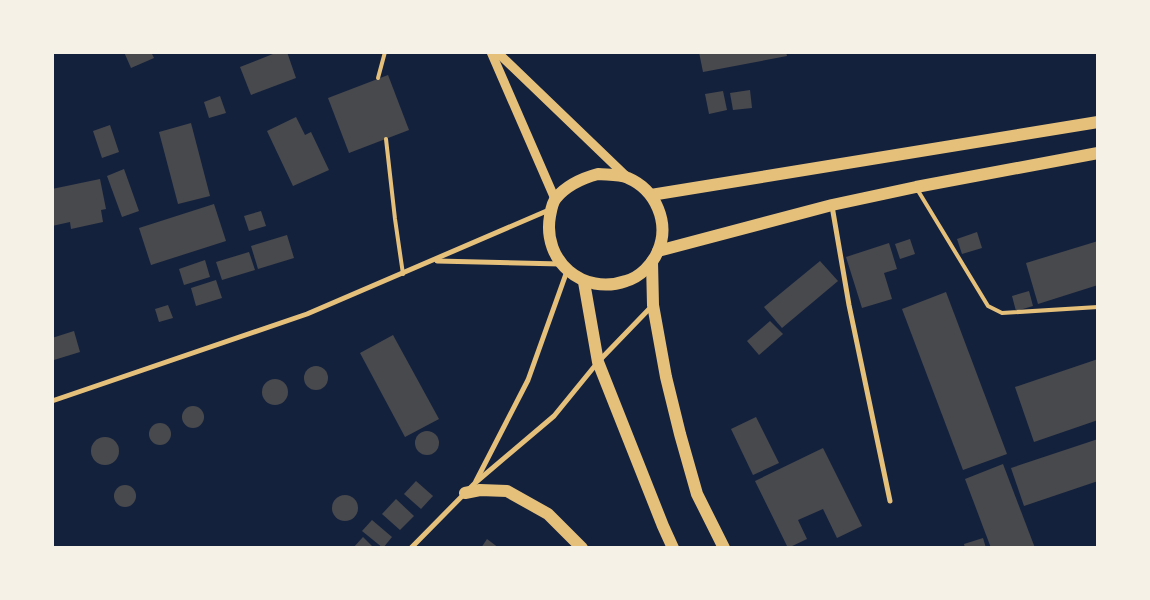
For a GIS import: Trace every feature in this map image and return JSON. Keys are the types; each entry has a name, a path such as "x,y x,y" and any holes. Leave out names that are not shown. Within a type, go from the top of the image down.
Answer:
{"main road":[{"path":"651,195 1098,122"},
{"path":"724,548 697,494 666,376 653,305 655,256 662,236 662,222 658,207 651,195 641,185 627,177 598,174 583,178 571,185 553,204 549,223 550,237 554,252 564,267 584,282 598,285 614,285 628,281 641,274 655,256 832,205 916,187 1098,153"},
{"path":"584,282 598,362 673,548"},
{"path":"465,492 507,490 548,514 582,548"}],"street":[{"path":"52,401 307,314 434,261 553,204 491,52"},
{"path":"497,52 627,177"},
{"path":"832,205 849,305 890,501"},
{"path":"434,261 564,267 528,380 475,483"},
{"path":"411,548 465,492 554,416 598,362 653,305"}],"lane":[{"path":"378,78 385,52"},
{"path":"386,138 403,274"},
{"path":"916,187 988,306 1002,313 1098,307"}],"building":[{"path":"124,52 151,52 154,58 131,68"},
{"path":"278,52 287,52 296,78 251,95 240,67"},
{"path":"699,52 786,52 787,56 703,72"},
{"path":"388,75 409,130 349,153 328,98"},
{"path":"750,90 752,108 733,110 730,93"},
{"path":"723,91 727,110 709,114 705,94"},
{"path":"220,96 226,113 209,118 204,102"},
{"path":"296,117 305,135 311,132 329,170 293,186 267,131"},
{"path":"191,123 210,196 178,204 159,132"},
{"path":"110,125 119,152 102,158 93,131"},
{"path":"124,169 139,211 122,217 107,176"},
{"path":"100,179 106,209 101,210 103,222 71,229 70,222 52,226 52,189"},
{"path":"214,204 226,241 151,265 139,228"},
{"path":"261,211 266,226 249,231 244,216"},
{"path":"977,232 982,248 962,254 957,239"},
{"path":"287,235 294,258 258,269 251,246"},
{"path":"910,239 915,254 900,259 895,244"},
{"path":"1098,241 1098,285 1038,304 1026,263"},
{"path":"889,243 897,269 884,273 892,299 862,308 846,257"},
{"path":"249,252 255,270 222,280 216,262"},
{"path":"205,260 210,277 184,285 179,269"},
{"path":"820,261 838,281 782,328 764,307"},
{"path":"216,280 222,298 196,306 191,288"},
{"path":"1029,291 1033,306 1016,311 1012,296"},
{"path":"946,292 1007,454 963,470 902,309"},
{"path":"168,305 173,318 159,322 155,309"},
{"path":"770,321 783,334 759,355 747,341"},
{"path":"74,331 80,352 54,360 52,338"},
{"path":"393,335 439,419 405,437 360,353"},
{"path":"1098,359 1098,420 1034,442 1015,387"},
{"path":"316,366 321,367 327,373 327,383 321,389 316,390 311,389 305,383 304,378 305,373 311,367"},
{"path":"275,379 284,383 288,392 284,401 275,405 266,401 262,392 266,383"},
{"path":"193,406 201,409 204,417 201,425 193,428 185,425 182,417 185,409"},
{"path":"756,417 779,463 753,475 731,429"},
{"path":"160,423 168,426 171,434 168,442 160,445 152,442 149,434 152,426"},
{"path":"427,431 435,435 439,443 435,451 427,455 419,451 415,443 419,435"},
{"path":"105,437 115,441 119,451 115,461 105,465 95,461 91,451 95,441"},
{"path":"1098,439 1098,481 1024,506 1011,468"},
{"path":"823,448 862,526 837,538 823,509 798,520 807,539 788,548 755,481"},
{"path":"1003,464 1035,548 991,548 965,479"},
{"path":"416,481 433,496 421,509 404,494"},
{"path":"125,485 133,488 136,496 133,504 125,507 117,504 114,496 117,488"},
{"path":"345,495 354,499 358,508 354,517 345,521 336,517 332,508 336,499"},
{"path":"396,499 414,516 400,530 382,514"},
{"path":"372,520 392,537 383,548 362,531"},
{"path":"363,537 374,548 353,548"},
{"path":"983,538 986,548 965,548 964,544"},
{"path":"487,539 499,548 481,548"}]}
